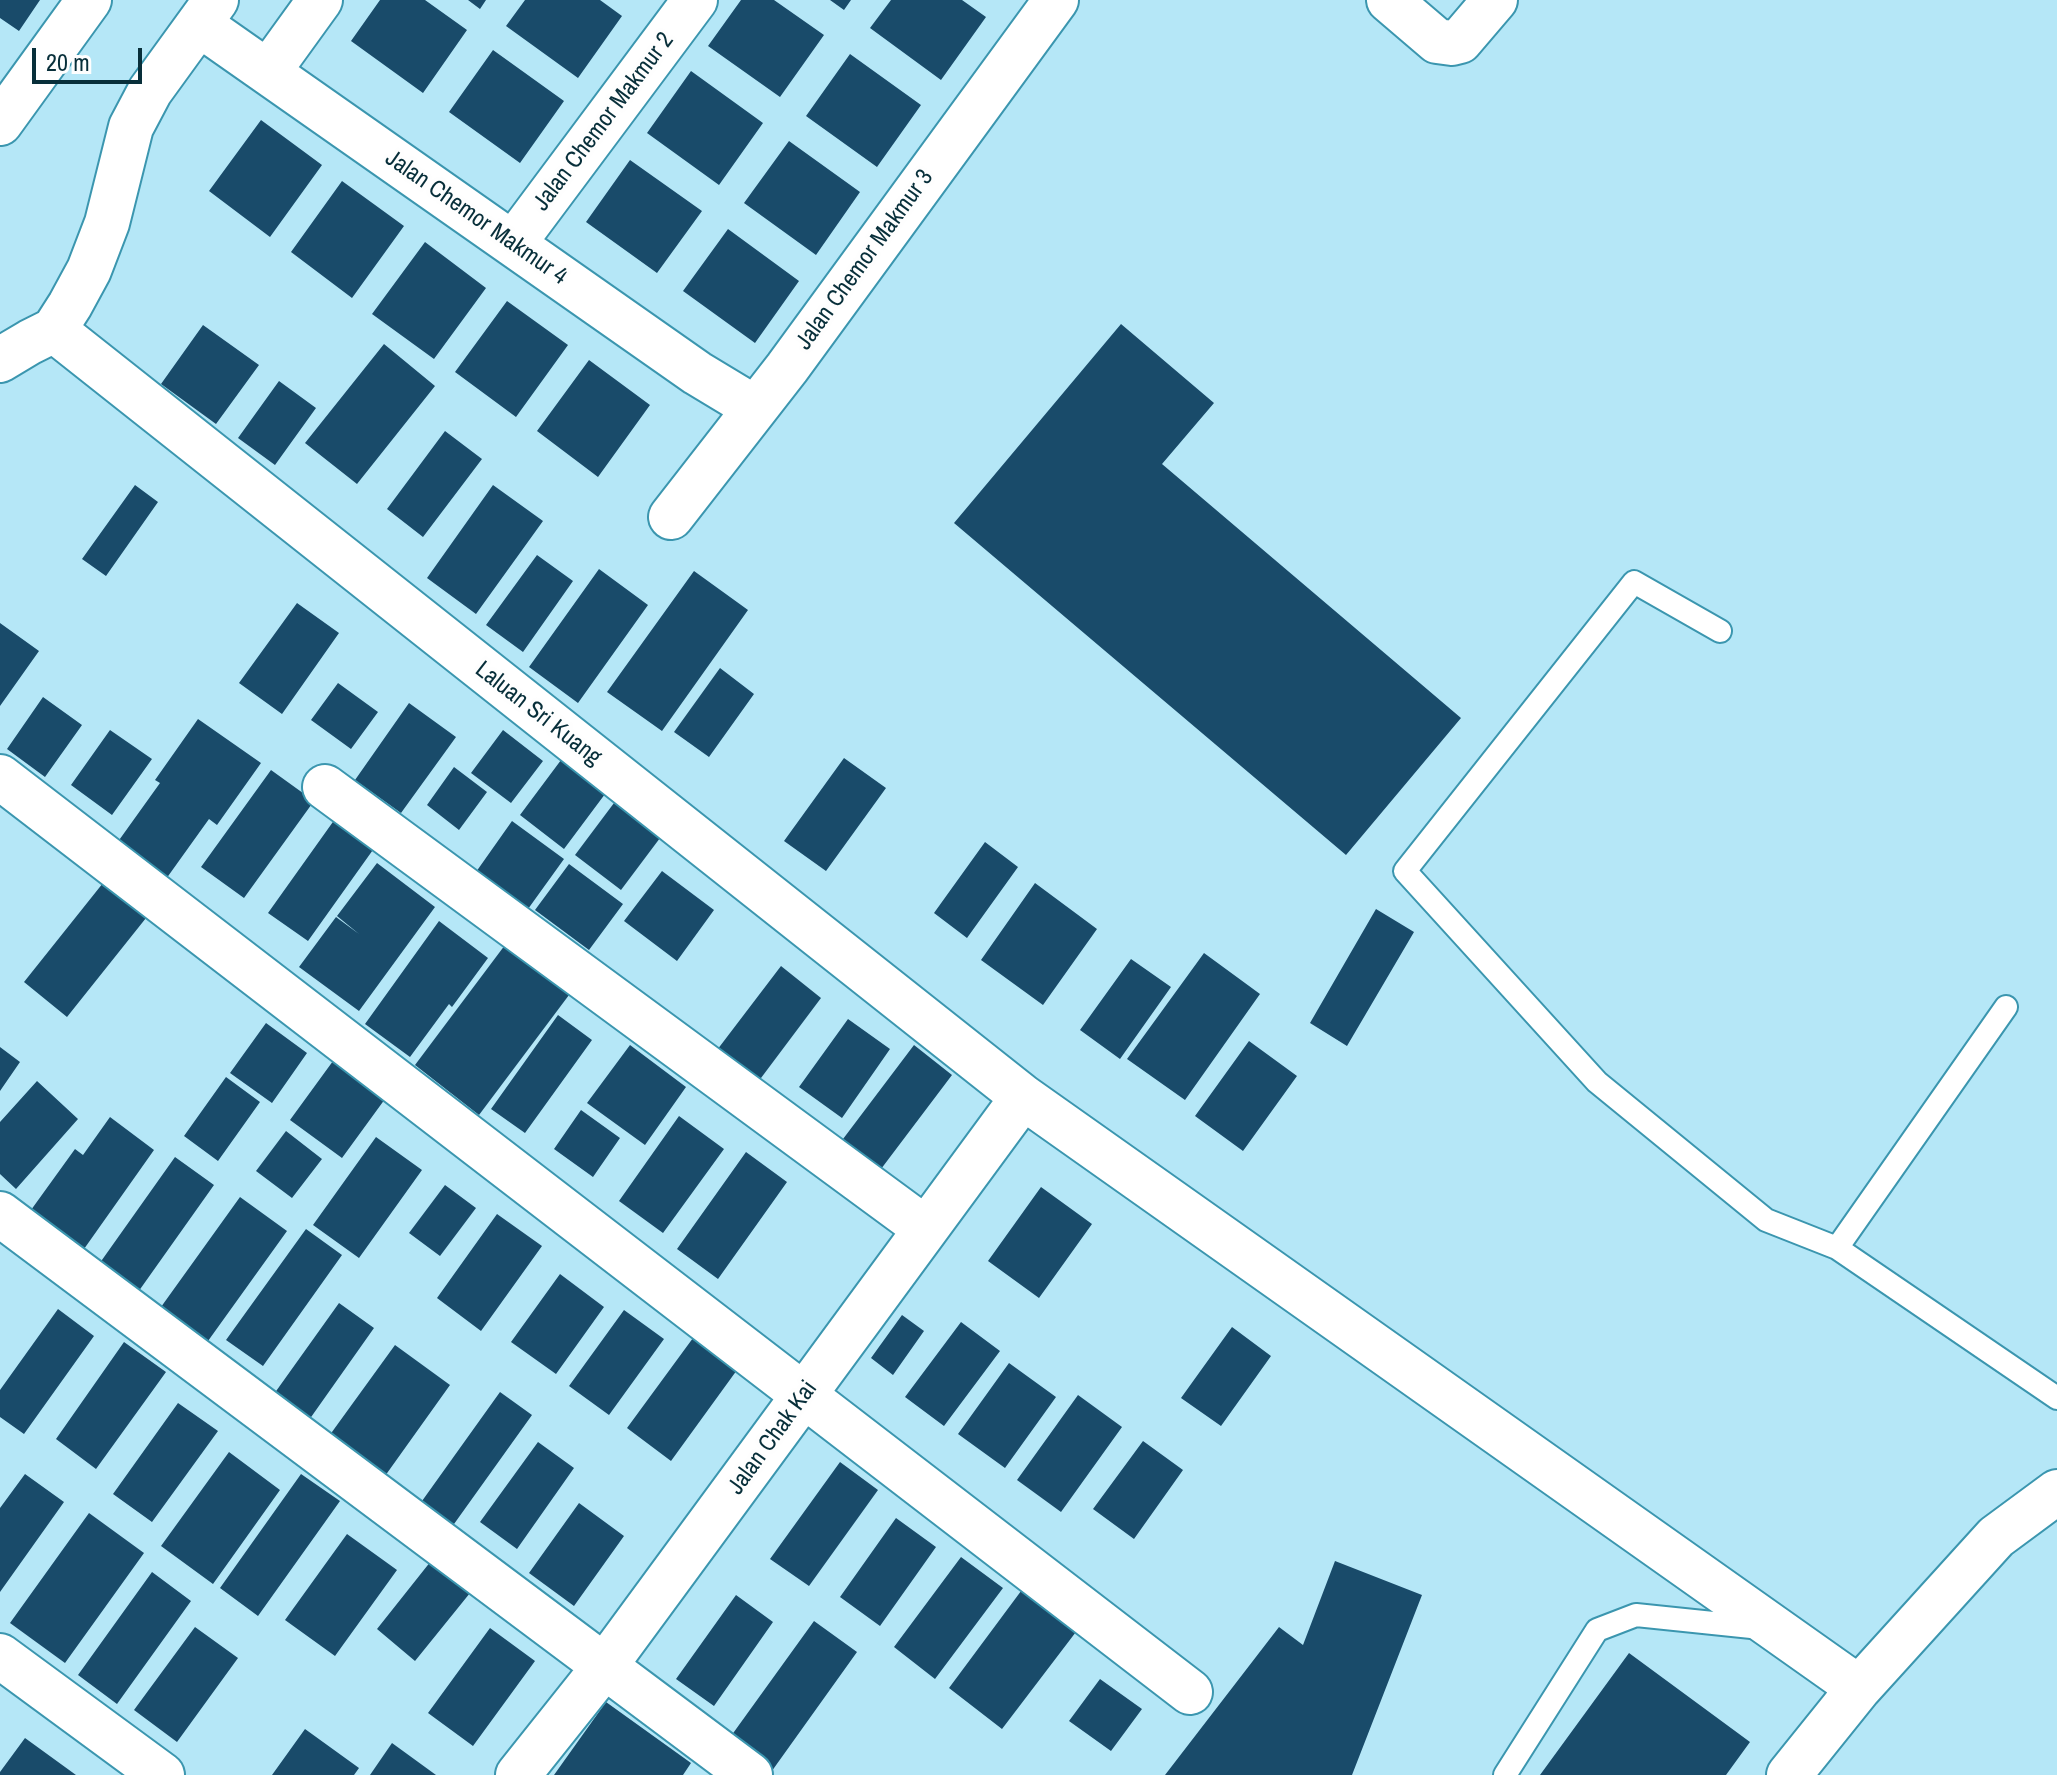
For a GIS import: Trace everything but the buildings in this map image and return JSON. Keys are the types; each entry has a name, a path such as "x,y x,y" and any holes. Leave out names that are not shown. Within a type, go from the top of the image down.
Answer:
{"street":[{"path":"0,123 89,0"},
{"path":"268,72 320,0"},
{"name":"Jalan Chemor Makmur 2","path":"513,244 695,0"},
{"name":"Jalan Chemor Makmur 3","path":"671,517 1056,0"},
{"path":"1389,0 1437,41 1452,43 1460,41 1495,0"},
{"path":"0,360 54,330 89,270 107,223 131,127 150,91 208,12"},
{"name":"Jalan Chemor Makmur 4","path":"208,12 268,72 697,373 755,408"},
{"name":"Laluan Sri Kuang","path":"54,330 1023,1097 1859,1688"},
{"path":"0,777 1190,1692"},
{"path":"325,787 926,1229"},
{"name":"Jalan Chak Kai","path":"518,1775 604,1667 1023,1097"},
{"path":"0,1214 750,1775"},
{"path":"1789,1775 1859,1688 1996,1537 2057,1492"},
{"path":"0,1656 162,1775"}],"lane":[{"path":"1720,631 1634,582 1405,871 1597,1082 1766,1220 1837,1248 2057,1398"},
{"path":"1837,1248 2006,1007"},
{"path":"1505,1775 1597,1630 1636,1615 1774,1629"}]}
